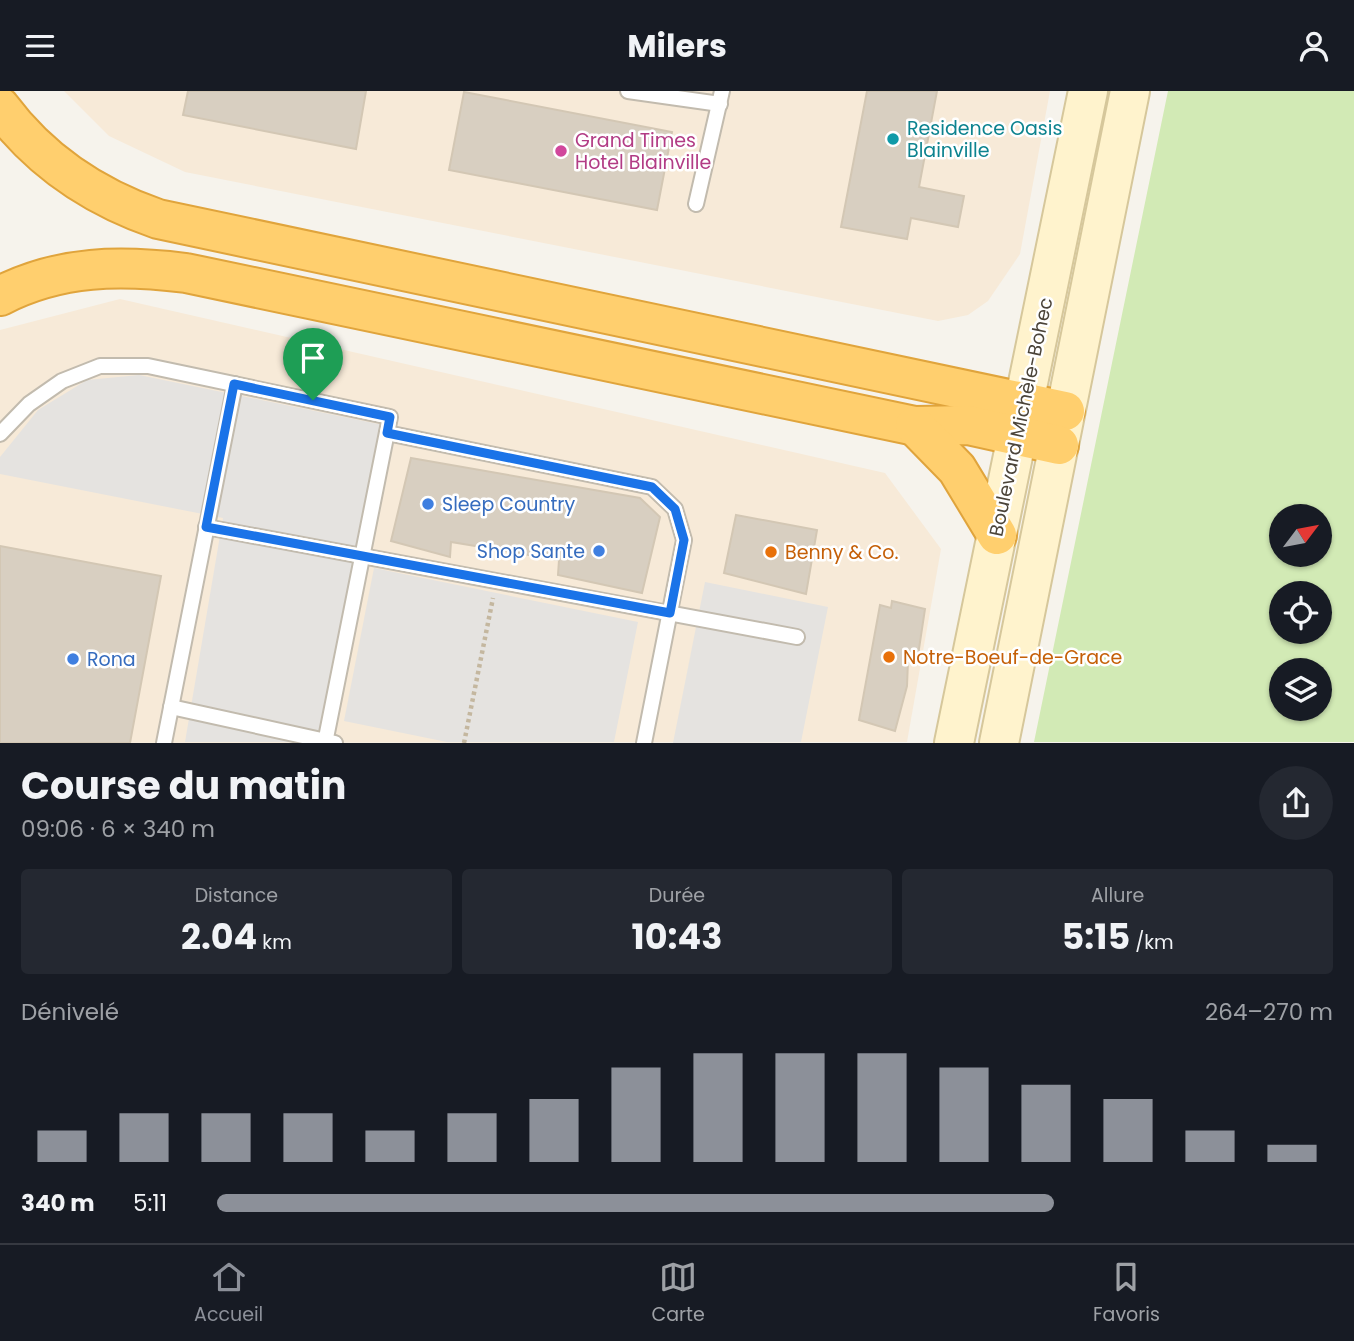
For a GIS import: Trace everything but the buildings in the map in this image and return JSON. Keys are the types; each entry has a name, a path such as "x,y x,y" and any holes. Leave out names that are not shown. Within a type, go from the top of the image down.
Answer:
{"highway":[{"path":"0,107 27,139 58,168 106,198 159,219 1062,428"},
{"path":"0,296 37,280 83,269 130,268 186,273 915,426 968,425 1021,419"},
{"path":"915,426 957,469 997,535"}],"street":[{"name":"Boulevard Michèle-Bohec","path":"954,743 1088,91"},
{"path":"999,743 1123,137 1130,91"}],"lane":[{"path":"628,91 721,98 696,204"},
{"path":"0,434 29,404 54,386 100,366 148,366 390,417 360,556 328,742 171,707"},
{"path":"164,743 234,384"},
{"path":"387,433 652,487 675,509 684,540 644,743"},
{"path":"206,527 797,637"}],"path":[{"path":"464,743 494,594"}],"shaded area":[{"path":"64,91 1050,91 1020,254 988,301 968,315 938,321 185,172 109,136"},
{"path":"120,299 885,473 941,549 907,742 0,743 0,330"},
{"path":"139,375 388,426 319,742 185,742 223,518 0,474 0,457 38,410 87,380"},
{"path":"374,568 638,622 614,742 447,742 344,721"},
{"path":"705,582 828,607 801,742 673,743"}],"green space":[{"path":"1168,91 1354,91 1354,742 1034,742"}],"place":[{"name":"Residence Oasis Blainville","path":"893,139"},
{"name":"Grand Times Hotel Blainville","path":"561,151"},
{"name":"Sleep Country","path":"428,504"},
{"name":"Shop Sante","path":"599,551"},
{"name":"Benny & Co.","path":"771,552"},
{"name":"Notre-Boeuf-de-Grace","path":"889,657"},
{"name":"Rona","path":"73,659"}],"route":[{"path":"234,384 313,400 390,417 387,433 652,487 675,509 684,540 670,613 206,527 234,384"}]}
